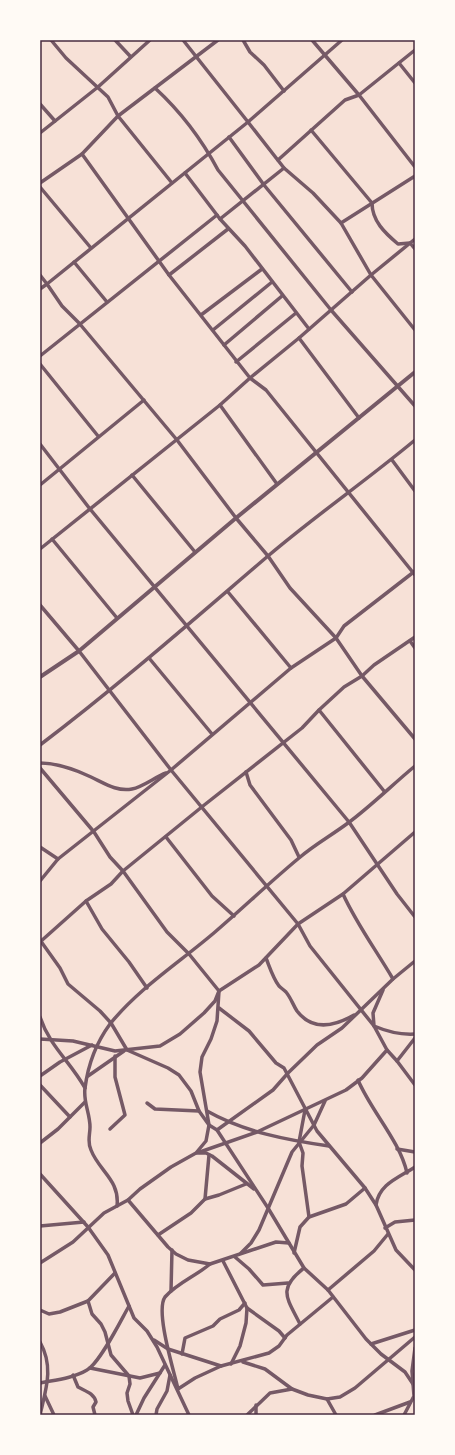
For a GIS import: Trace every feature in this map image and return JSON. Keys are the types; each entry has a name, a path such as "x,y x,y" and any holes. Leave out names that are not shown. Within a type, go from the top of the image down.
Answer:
{"street":[{"path":"51,40 66,58 108,97 118,116 172,184"},
{"path":"115,40 130,56"},
{"path":"40,133 98,87 130,56 150,40"},
{"path":"183,40 284,168 313,193 341,223 371,275 415,330"},
{"path":"40,183 82,154 118,116 218,40"},
{"path":"243,40 250,52 264,65 284,91"},
{"path":"312,40 324,56 359,95 415,167"},
{"path":"40,289 248,122 342,40"},
{"path":"278,160 345,100 359,95 415,50"},
{"path":"399,63 415,82"},
{"path":"155,88 168,99 209,153 218,170 331,310 415,406"},
{"path":"40,104 55,121"},
{"path":"311,130 372,203 372,213 376,222 398,244 410,243"},
{"path":"229,137 264,185 352,292"},
{"path":"40,881 58,859 171,770 212,734 252,703 290,668 336,638 344,626 414,573 266,390 250,378 236,362 213,330 169,275 130,218 82,154"},
{"path":"220,220 284,168"},
{"path":"185,173 220,220 245,246 282,296 309,329"},
{"path":"341,223 415,176"},
{"path":"40,188 91,248"},
{"path":"40,356 217,215"},
{"path":"169,275 228,229"},
{"path":"40,549 220,405 415,239"},
{"path":"410,243 415,249"},
{"path":"74,262 107,302"},
{"path":"201,315 262,269"},
{"path":"40,276 62,306 80,323 177,440 236,518 268,556 290,588 336,638 362,676 415,739"},
{"path":"213,330 272,282"},
{"path":"224,345 282,296"},
{"path":"236,362 296,313"},
{"path":"299,338 359,418"},
{"path":"40,364 98,436"},
{"path":"40,676 79,651 195,552 415,372"},
{"path":"40,485 98,436 144,400"},
{"path":"220,405 277,484"},
{"path":"40,745 149,658 228,592 268,556 392,460 415,440"},
{"path":"40,444 153,587 187,625 349,822 397,894 415,917"},
{"path":"392,460 415,491"},
{"path":"132,475 195,552"},
{"path":"52,539 117,618"},
{"path":"228,592 290,668"},
{"path":"40,605 79,651 171,770 203,806 267,888 298,924 310,946 360,1011 374,1026 387,1050 398,1061 415,1085"},
{"path":"414,1386 405,1372 388,1360 371,1344 328,1290 304,1268 268,1208 217,1130 209,1125 199,1111 191,1091 179,1075 168,1068 127,1050 111,1023 100,1011 68,984 60,968 40,942 86,901 111,884 123,871 203,806 285,743 302,728 318,710 344,687 362,676 374,665 415,637"},
{"path":"410,641 415,648"},
{"path":"149,658 212,734"},
{"path":"318,710 384,791"},
{"path":"40,763 52,763 72,769 122,790 133,789 171,770"},
{"path":"117,1206 118,1199 116,1190 105,1170 91,1151 88,1141 90,1127 84,1102 87,1076 94,1045 111,1023 147,988 267,888 300,857 349,822 415,766"},
{"path":"40,768 94,832 110,857 123,871 167,932 189,954 219,991 217,1021 211,1039 202,1057 200,1072 209,1125 206,1141 196,1153"},
{"path":"246,772 250,785 291,840 300,857"},
{"path":"40,1039 73,1041 115,1051 160,1046 180,1034 204,1013 215,1001 219,991 259,965 298,924 343,894 377,863 415,832"},
{"path":"166,837 212,896 234,916"},
{"path":"40,847 58,859"},
{"path":"343,894 352,915 369,939 393,979"},
{"path":"86,901 102,929 129,962 147,988"},
{"path":"266,958 271,972 279,986 286,992 298,1011 307,1020 318,1026 330,1026 360,1011"},
{"path":"217,1130 273,1090 317,1045 342,1028 385,986 415,961"},
{"path":"374,1026 373,1013 385,986"},
{"path":"218,1008 248,1031 276,1063 284,1068 288,1073 314,1124 329,1146 348,1166 365,1188 376,1205 396,1250 415,1270"},
{"path":"40,1017 49,1039 77,1073 85,1089"},
{"path":"374,1026 389,1032 405,1035 415,1034"},
{"path":"398,1061 415,1038"},
{"path":"40,1076 66,1059 94,1045"},
{"path":"87,1076 115,1056 127,1050"},
{"path":"40,1263 73,1242 104,1213 128,1200 140,1189 171,1167 196,1153 257,1132 346,1090 358,1080 387,1050"},
{"path":"110,1129 125,1115 115,1077 115,1056"},
{"path":"358,1080 364,1096 376,1112 397,1149 407,1173"},
{"path":"40,1085 70,1117"},
{"path":"239,1255 251,1243 268,1208 280,1178 299,1142 314,1124 325,1100"},
{"path":"40,1143 70,1117 84,1102"},
{"path":"148,1103 156,1109 199,1111"},
{"path":"306,1109 299,1142 303,1153 302,1166 309,1217"},
{"path":"207,1111 257,1132 299,1142 329,1146"},
{"path":"397,1149 415,1152"},
{"path":"196,1153 209,1154 257,1191"},
{"path":"204,1199 209,1154"},
{"path":"376,1205 377,1196 382,1189 415,1167"},
{"path":"40,1174 84,1222 108,1255 134,1318 151,1338 190,1415"},
{"path":"158,1235 191,1213 204,1199 219,1195 246,1184"},
{"path":"294,1252 300,1227 309,1217 346,1204 365,1188"},
{"path":"128,1200 172,1250 188,1260 210,1264"},
{"path":"385,1228 395,1222 415,1220"},
{"path":"40,1226 84,1222"},
{"path":"328,1290 374,1251 388,1234"},
{"path":"178,1390 168,1349 162,1307 164,1298 210,1264 235,1257 276,1242 289,1244"},
{"path":"172,1250 172,1291"},
{"path":"235,1257 249,1269 263,1285 288,1283 304,1268"},
{"path":"223,1261 247,1308 279,1331 285,1338"},
{"path":"40,1310 49,1314 60,1312 88,1301 115,1272"},
{"path":"288,1283 287,1299 300,1324"},
{"path":"178,1390 195,1378 221,1366 242,1362 270,1353 300,1324 333,1297"},
{"path":"88,1301 92,1314 102,1324 111,1355 129,1376 130,1384 128,1401 133,1415"},
{"path":"182,1354 185,1338 213,1326 220,1319 239,1310 245,1304"},
{"path":"40,1383 74,1375 90,1368 99,1360 129,1306"},
{"path":"231,1364 240,1346 246,1323 247,1308"},
{"path":"371,1344 415,1330"},
{"path":"242,1362 266,1369 292,1389 308,1395 327,1399 340,1397 355,1388 415,1337"},
{"path":"151,1338 168,1349 221,1366"},
{"path":"40,1342 47,1355 49,1367 40,1415"},
{"path":"404,1415 414,1396 412,1371 415,1348"},
{"path":"136,1415 144,1398 165,1366"},
{"path":"90,1368 104,1371 115,1371 140,1378 160,1373"},
{"path":"74,1375 78,1387 90,1393 95,1398 96,1402 92,1407 95,1415"},
{"path":"156,1415 157,1409 166,1391 170,1375"},
{"path":"247,1415 270,1393 292,1389"},
{"path":"45,1394 54,1415"},
{"path":"327,1399 336,1415"},
{"path":"376,1415 410,1402"},
{"path":"256,1405 256,1415"}]}
